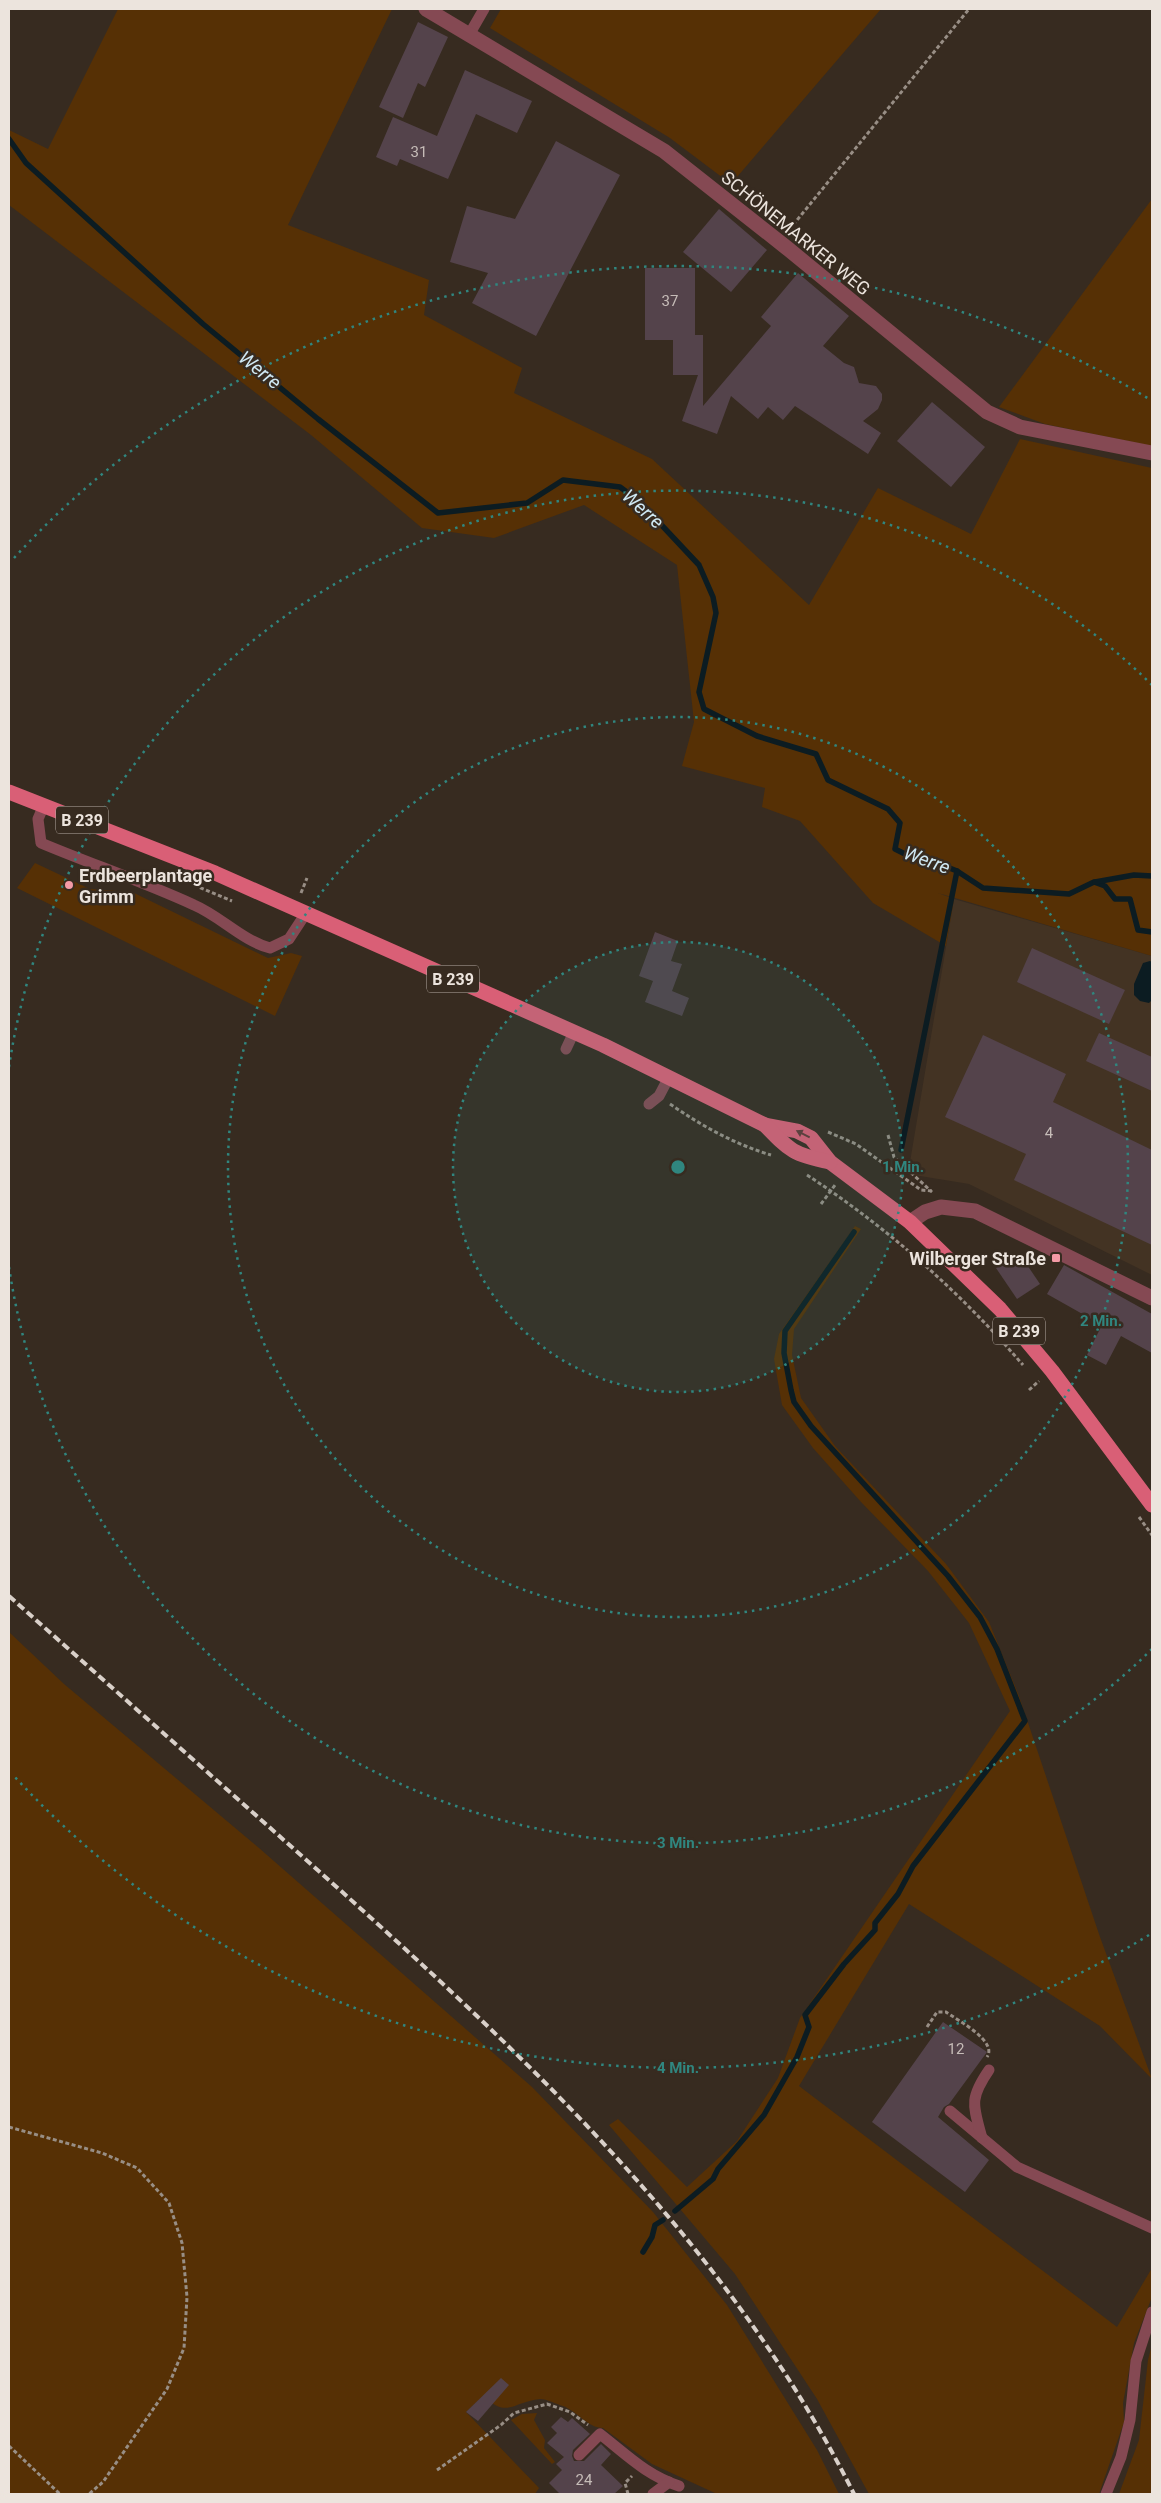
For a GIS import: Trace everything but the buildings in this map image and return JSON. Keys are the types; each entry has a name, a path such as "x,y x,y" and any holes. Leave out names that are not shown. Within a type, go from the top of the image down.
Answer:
{"main road":[{"name":"B 239","path":"9,792 137,842 306,913 574,1032 765,1125 797,1131 811,1138 830,1162 910,1222 1000,1309 1027,1340 1114,1452 1152,1505"},
{"name":"B 239","path":"765,1125 787,1148 801,1156 830,1162"}],"street":[{"name":"SCHÖNEMARKER WEG","path":"426,9 664,151 780,242 986,412 1020,427 1152,453"},
{"path":"910,1222 925,1212 941,1207 974,1211 1152,1298"}],"lane":[{"path":"469,35 484,9"},
{"path":"44,805 38,819 41,843 194,905 221,919 260,946 270,948 289,939 306,913"},
{"path":"566,1049 574,1032"},
{"path":"649,1104 658,1096 669,1077"},
{"path":"982,2138 973,2102 976,2089 989,2070"},
{"path":"950,2112 1017,2167 1152,2228"},
{"path":"1106,2494 1121,2457 1130,2420 1136,2362 1152,2312"},
{"path":"579,2455 600,2434 647,2472 674,2484 653,2494"}],"path":[{"path":"780,242 969,9"},
{"path":"187,882 233,901"},
{"path":"658,1096 694,1121 740,1146 775,1157"},
{"path":"823,1130 856,1144 921,1190 932,1191"},
{"path":"888,1135 894,1157 932,1191 941,1207"},
{"path":"802,1172 831,1190 907,1248 985,1321 1025,1368"},
{"path":"821,1204 844,1172"},
{"path":"1031,1375 1043,1390"},
{"path":"1136,1513 1152,1535"},
{"path":"927,2027 937,2012 946,2012 986,2040 990,2054 982,2064 989,2070"},
{"path":"9,2127 102,2154 137,2168 169,2203 182,2243 187,2297 184,2348 167,2389 103,2482 89,2494"},
{"path":"437,2470 501,2425 514,2413 548,2404 570,2412 600,2434"},
{"path":"9,2446 60,2494"}],"shaded area":[{"path":"118,9 392,9 288,225 429,280 424,315 522,368 514,393 652,459 809,605 878,488 971,534 1020,439 1152,468 1152,956 938,893 954,899 946,946 873,903 800,821 762,807 765,788 682,766 694,722 677,565 584,505 494,538 422,528 311,435 9,205 9,130 48,149"},
{"path":"501,9 881,9 731,184 670,138 490,28"},
{"path":"1152,199 1152,446 1045,424 999,407"},
{"path":"35,863 90,889 132,892 268,958 291,953 302,956 275,1016 17,888"},
{"path":"954,899 1152,956 1152,1275 969,1184 908,1174"},
{"path":"1152,962 1152,1000 1149,1003 1140,1001 1134,995 1134,984 1143,963"},
{"path":"855,1226 861,1229 794,1329 792,1355 801,1398 835,1446 946,1564 989,1622 1019,1696 1100,1937 1152,2079 1100,2026 909,1904 799,2086 1117,2327 1152,2268 1152,2297 1134,2343 1123,2403 1124,2422 1099,2494 869,2494 817,2399 735,2274 609,2125 618,2119 687,2187 737,2141 778,2078 800,2018 1010,1711 969,1623 928,1571 861,1502 813,1448 782,1405 774,1359 779,1334"},
{"path":"9,1632 64,1684 259,1848 532,2087 653,2212 727,2305 817,2450 839,2494 717,2494 652,2464 603,2428 592,2425 568,2408 540,2399 504,2408 491,2402 484,2395 466,2412 539,2488 535,2494 9,2494"},
{"path":"1152,2344 1152,2494 1119,2494 1139,2440 1148,2360"},
{"path":"537,2413 534,2420 545,2440 544,2448 555,2462 552,2464 511,2420 522,2414"}],"waterway":[{"name":"Werre","path":"9,139 26,163 203,324 318,419 438,513 527,503 563,480 620,487 639,501 699,565 713,597 716,613 699,692 704,709 757,736 816,754 828,780 888,809 900,823 895,849 913,858 937,863 957,871 983,888 1069,894 1094,882 1105,886 1115,899 1130,899 1138,930 1152,932"},
{"path":"901,1150 957,871"},
{"path":"1095,882 1134,875 1152,876"},
{"path":"675,2211 713,2179 718,2169 764,2115 797,2057 809,2027 805,2015 844,1964 875,1930 875,1923 898,1894 913,1866 1025,1721 997,1649 980,1617 948,1576 811,1426 794,1402 784,1353 785,1331 854,1232"},
{"path":"643,2252 652,2237 655,2225 663,2220"}],"railway":[{"path":"9,1596 414,1957 487,2025 626,2168 690,2243 750,2323 805,2406 854,2494"}],"place":[{"name":"Erdbeerplantage Grimm","path":"69,885"},
{"name":"Wilberger Straße","path":"1056,1258"}]}
